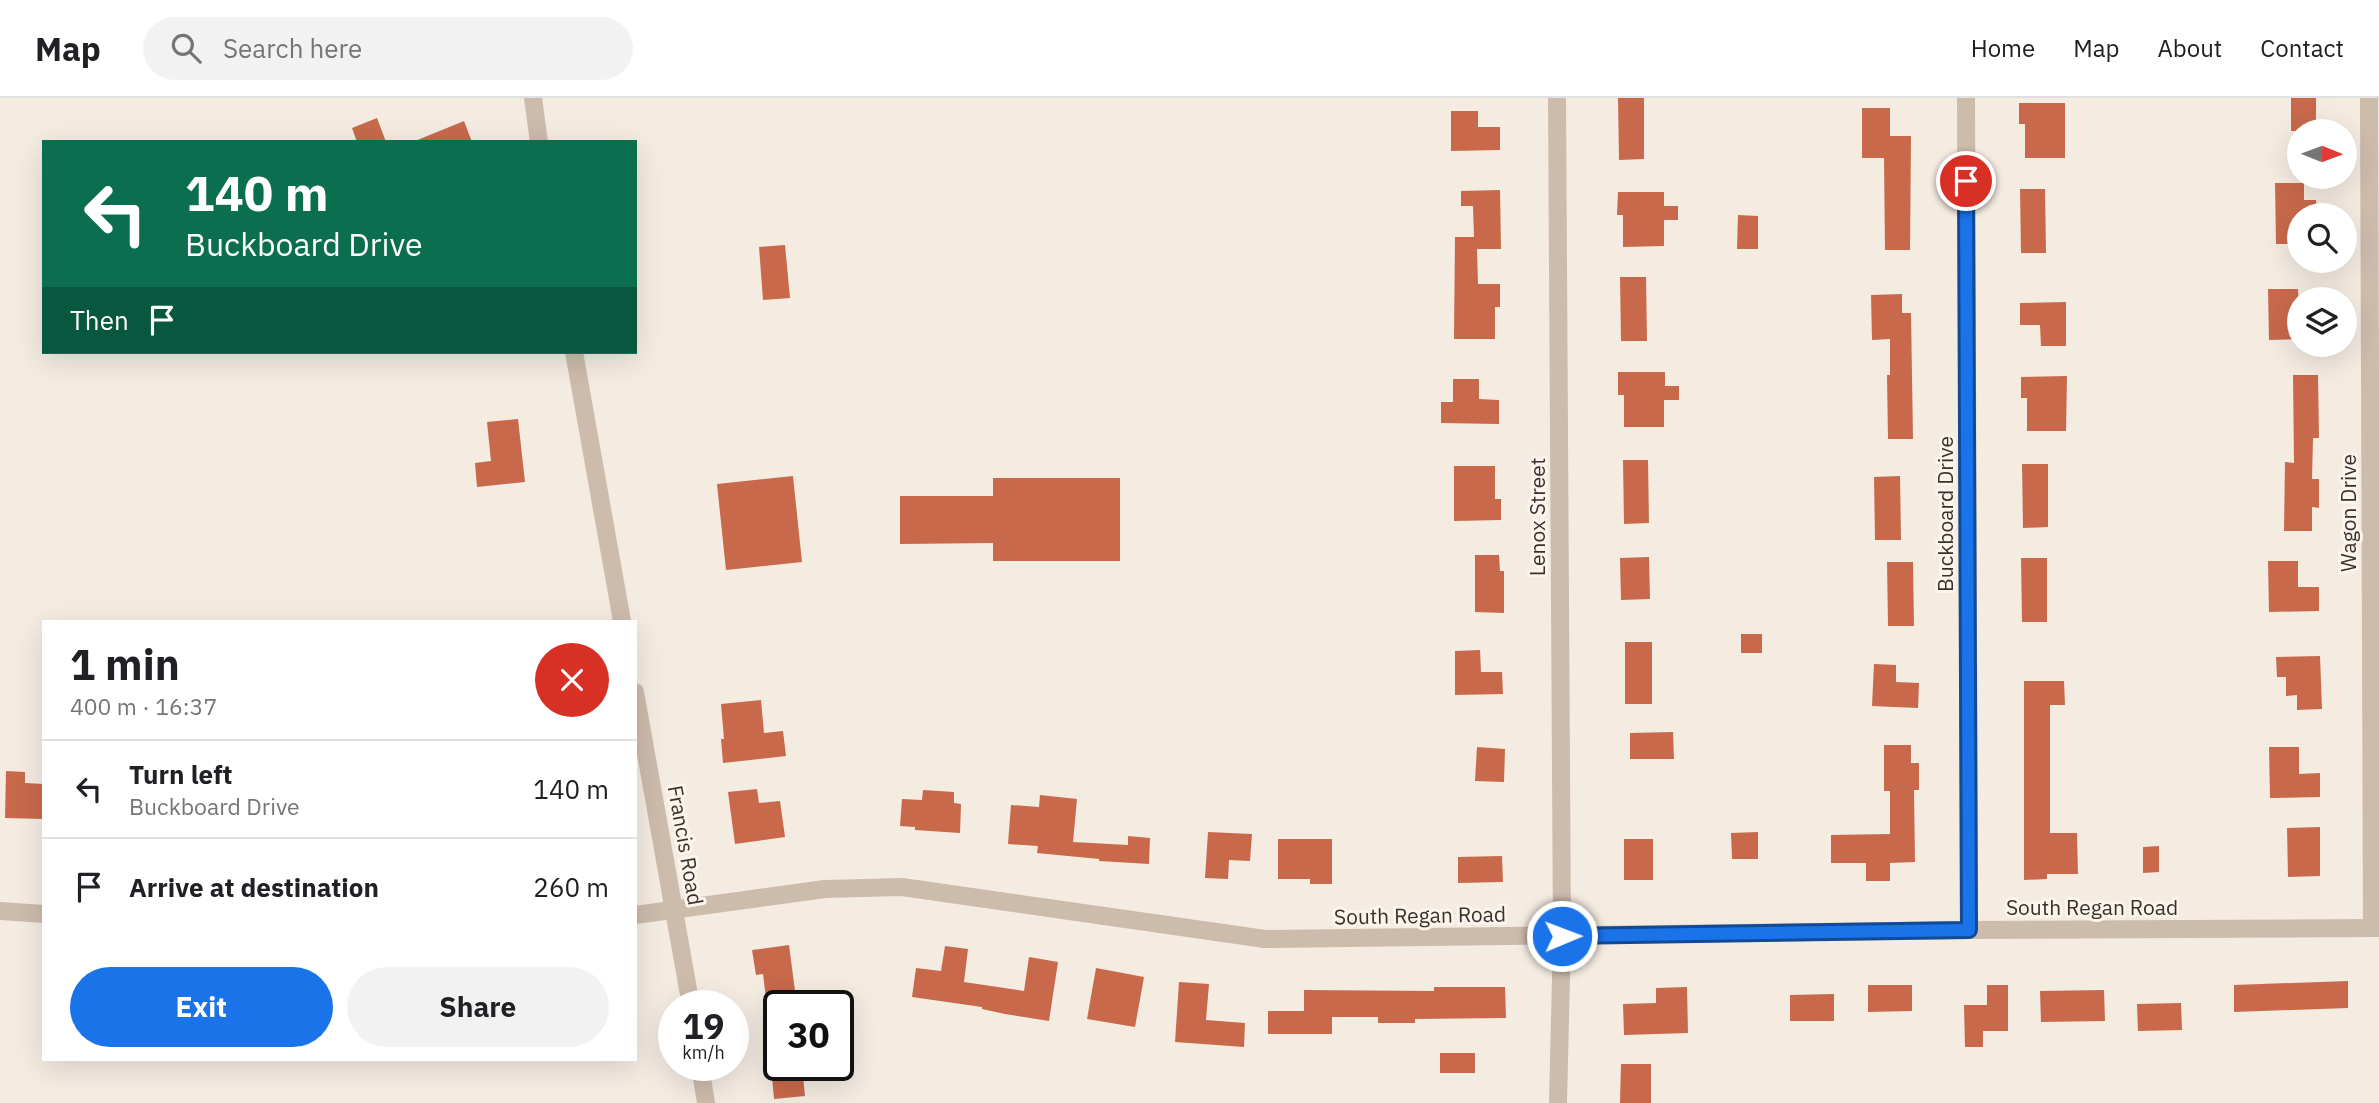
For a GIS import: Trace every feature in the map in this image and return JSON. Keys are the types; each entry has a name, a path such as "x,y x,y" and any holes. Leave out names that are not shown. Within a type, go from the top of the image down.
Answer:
{"street":[{"path":"533,98 539,140"},
{"name":"Lenox Street","path":"1557,98 1562,936 1558,1103"},
{"name":"Buckboard Drive","path":"1966,98 1969,930"},
{"name":"Wagon Drive","path":"2369,98 2376,928"},
{"path":"574,354 622,620"},
{"name":"Francis Road","path":"637,703 688,990"},
{"name":"South Regan Road","path":"637,915 825,889 902,887 1265,939 2376,928"},
{"path":"0,911 42,914"},
{"path":"703,1081 706,1103"}],"building":[{"path":"1618,98 1644,98 1644,159 1619,160"},
{"path":"2291,98 2316,98 2316,119 2291,119"},
{"path":"2019,103 2065,103 2065,158 2025,158 2025,124 2019,124"},
{"path":"1862,108 1890,108 1890,136 1911,136 1910,250 1885,250 1884,158 1862,158"},
{"path":"1451,111 1478,111 1478,127 1500,127 1500,150 1451,151"},
{"path":"377,118 385,140 356,140 352,128"},
{"path":"464,121 471,140 417,140"},
{"path":"2275,183 2287,183 2287,189 2304,189 2304,200 2316,200 2316,203 2287,203 2287,244 2276,244"},
{"path":"2020,189 2045,189 2046,253 2021,253"},
{"path":"1500,190 1501,249 1477,249 1478,284 1500,284 1500,307 1495,307 1495,339 1454,339 1455,237 1474,237 1473,206 1461,206 1461,191"},
{"path":"1618,192 1664,192 1664,206 1678,206 1678,220 1664,220 1664,246 1623,247 1623,215 1617,215"},
{"path":"1738,215 1758,216 1758,249 1737,249"},
{"path":"785,245 790,298 763,300 759,247"},
{"path":"1620,277 1646,277 1647,341 1621,341"},
{"path":"2268,289 2287,289 2287,339 2269,340"},
{"path":"1902,294 1902,313 1911,313 1913,439 1888,439 1887,375 1890,375 1890,339 1872,340 1871,295"},
{"path":"2066,302 2066,346 2041,346 2040,325 2020,325 2020,303"},
{"path":"1618,372 1665,372 1665,386 1679,386 1679,400 1664,400 1664,427 1624,427 1624,395 1618,395"},
{"path":"2293,375 2318,375 2319,438 2313,438 2312,479 2319,479 2319,508 2312,507 2312,531 2284,531 2285,462 2294,463"},
{"path":"2067,376 2066,431 2027,431 2027,398 2021,398 2021,377"},
{"path":"1453,379 1479,379 1479,399 1499,400 1499,424 1441,423 1441,402 1453,402"},
{"path":"518,419 525,482 477,487 475,463 491,461 487,422"},
{"path":"1623,460 1648,460 1649,523 1624,524"},
{"path":"2022,464 2048,464 2048,527 2023,528"},
{"path":"1454,466 1495,466 1495,499 1501,499 1501,520 1454,521"},
{"path":"793,476 802,562 726,570 717,484"},
{"path":"1900,476 1901,540 1875,540 1874,477"},
{"path":"993,478 1120,478 1120,561 993,561 993,543 900,544 900,496 993,496"},
{"path":"1475,555 1499,555 1500,571 1504,571 1504,613 1475,612"},
{"path":"1649,557 1650,599 1621,600 1620,558"},
{"path":"2021,558 2047,558 2047,622 2022,622"},
{"path":"2268,561 2298,561 2298,587 2319,587 2319,611 2269,612"},
{"path":"1887,562 1913,562 1914,626 1888,626"},
{"path":"1741,634 1762,634 1762,653 1741,653"},
{"path":"1625,642 1652,642 1652,704 1625,704"},
{"path":"1480,650 1481,672 1502,672 1503,694 1455,695 1455,651"},
{"path":"2320,656 2322,709 2297,710 2297,695 2286,696 2286,677 2277,677 2276,657"},
{"path":"1874,664 1896,665 1896,682 1919,683 1918,708 1872,706"},
{"path":"2024,681 2064,681 2065,705 2050,705 2050,833 2077,833 2078,874 2047,874 2047,879 2024,880"},
{"path":"761,700 764,733 783,731 786,756 723,763 721,704"},
{"path":"1673,732 1674,759 1630,759 1630,733"},
{"path":"1884,745 1911,745 1911,763 1919,763 1919,790 1914,790 1915,862 1890,863 1890,881 1866,881 1866,863 1831,863 1831,835 1890,834 1890,791 1884,791"},
{"path":"1477,747 1505,749 1504,782 1475,781"},
{"path":"2269,747 2299,747 2299,774 2320,773 2320,797 2270,798"},
{"path":"6,771 25,772 25,783 42,784 42,819 5,818"},
{"path":"757,789 759,803 780,801 785,837 735,844 728,792"},
{"path":"923,790 954,792 954,803 961,804 960,833 915,830 915,827 900,826 902,799 922,800"},
{"path":"1040,795 1077,799 1073,842 1128,845 1128,836 1150,838 1149,864 1037,853 1038,846 1008,844 1011,805 1039,807"},
{"path":"2320,827 2320,876 2288,877 2287,828"},
{"path":"1208,832 1252,834 1250,861 1229,860 1228,879 1205,878"},
{"path":"1758,832 1758,859 1732,859 1731,833"},
{"path":"1278,839 1332,839 1332,884 1310,884 1310,879 1278,879"},
{"path":"1624,839 1653,839 1653,880 1624,880"},
{"path":"2159,846 2159,872 2143,873 2143,847"},
{"path":"1502,856 1503,882 1458,883 1458,857"},
{"path":"789,945 795,990 765,990 763,974 756,975 752,950"},
{"path":"945,946 968,949 964,982 1024,991 1029,957 1058,962 1049,1021 1005,1014 982,1007 912,997 916,968 941,971"},
{"path":"1096,968 1144,977 1135,1027 1087,1019"},
{"path":"2348,981 2348,1008 2234,1012 2234,985"},
{"path":"1179,982 1209,984 1206,1020 1245,1023 1244,1047 1175,1042"},
{"path":"1868,985 1912,985 1912,1011 1868,1012"},
{"path":"1987,985 2008,985 2008,1031 1983,1031 1983,1047 1965,1047 1964,1005 1987,1005"},
{"path":"1434,987 1505,987 1506,1018 1415,1019 1415,1023 1378,1023 1378,1017 1332,1017 1332,1034 1268,1034 1268,1011 1304,1011 1304,990 1434,991"},
{"path":"1687,987 1688,1033 1624,1035 1623,1004 1656,1003 1656,988"},
{"path":"2104,990 2105,1021 2041,1022 2040,991"},
{"path":"1834,994 1834,1021 1790,1021 1790,995"},
{"path":"2181,1003 2182,1030 2138,1031 2137,1004"},
{"path":"1440,1053 1475,1053 1475,1073 1440,1073"},
{"path":"1621,1064 1651,1064 1651,1103 1620,1103"},
{"path":"772,1081 804,1081 805,1096 774,1099"}],"route":[{"path":"1562,936 1969,930 1966,181"}]}
